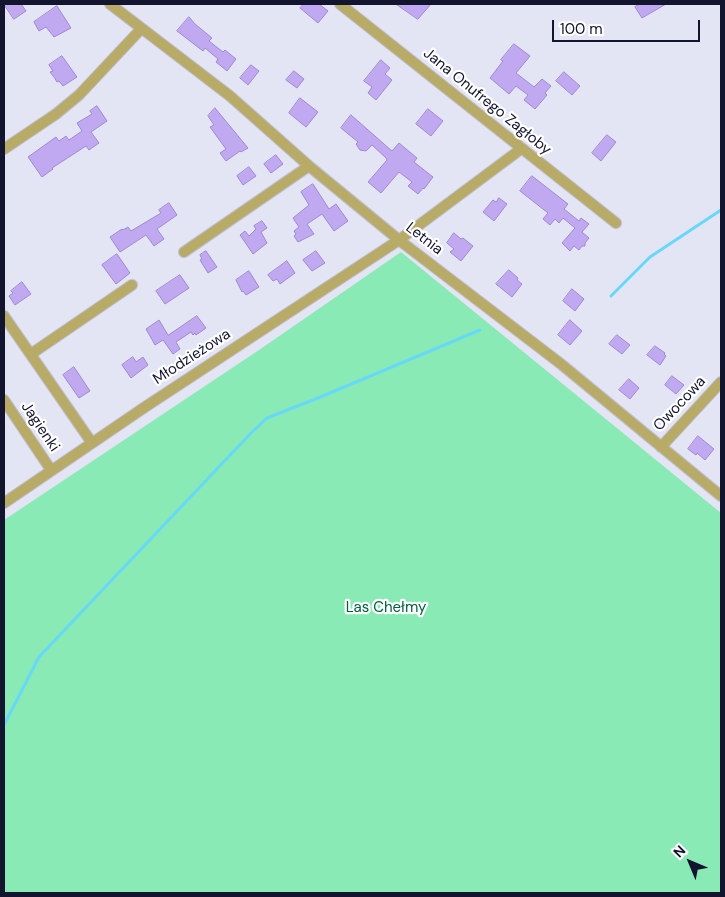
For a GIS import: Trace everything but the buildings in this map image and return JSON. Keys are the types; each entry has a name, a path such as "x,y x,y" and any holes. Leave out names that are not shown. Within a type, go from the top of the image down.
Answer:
{"street":[{"name":"Letnia","path":"110,4 140,29 230,96 309,166 399,240 561,364 721,496"},
{"name":"Jana Onufrego Zagłoby","path":"340,4 616,224"},
{"path":"4,149 56,114 80,95 140,29"},
{"name":"Młodzieżowa","path":"4,503 399,240 522,149"},
{"path":"184,252 309,166"},
{"path":"31,354 132,285"},
{"path":"4,316 92,443"},
{"name":"Owocowa","path":"661,447 721,382"},
{"name":"Jagienki","path":"4,400 51,470"}],"green space":[{"name":"Las Chełmy","path":"401,252 721,513 721,893 4,893 4,520 259,350"}],"waterway":[{"path":"611,296 650,257 721,210"},
{"path":"4,725 39,657 267,418 480,330"}]}
